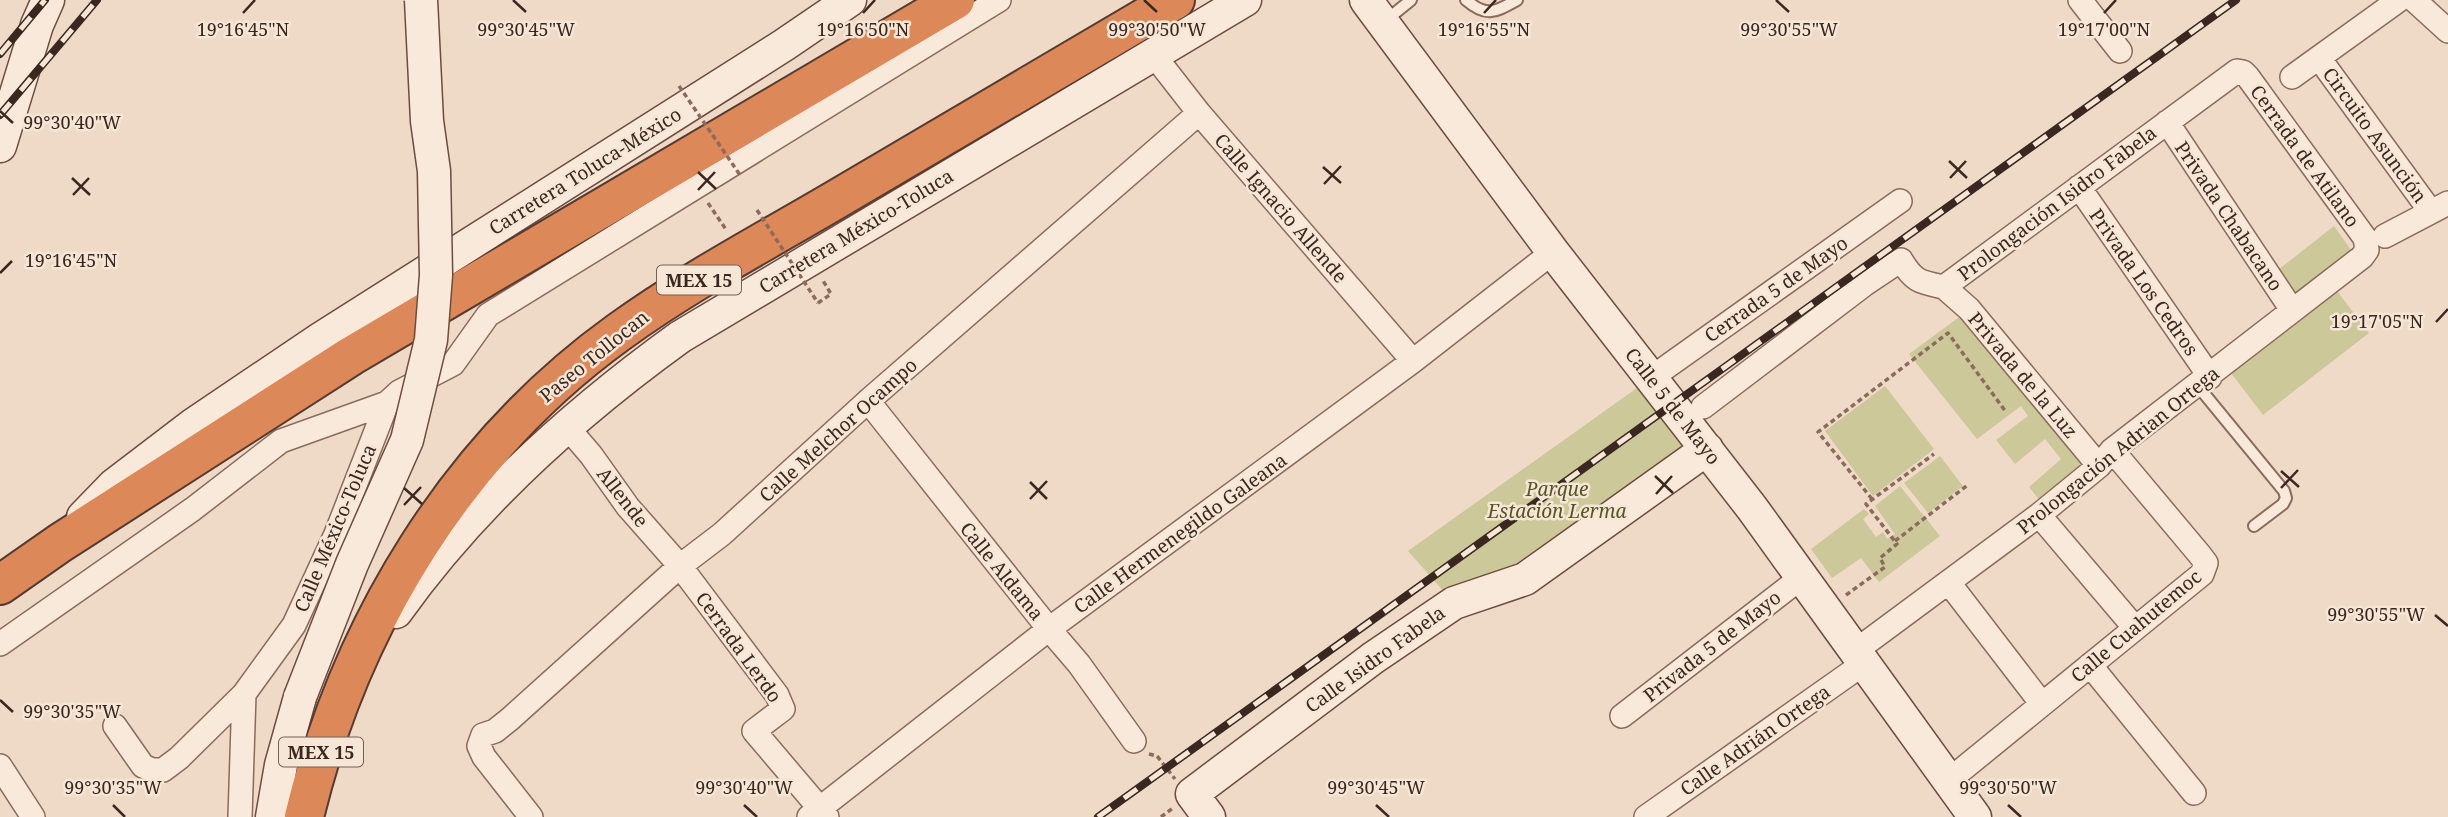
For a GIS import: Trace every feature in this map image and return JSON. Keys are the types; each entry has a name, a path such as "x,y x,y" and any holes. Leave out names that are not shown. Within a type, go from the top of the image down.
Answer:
{"highway":[{"path":"0,585 60,543 351,356 955,0"},
{"name":"Paseo Tollocan","path":"304,817 326,736 344,689 387,598 412,554 440,512 504,435 577,365 658,305 1175,0"}],"main road":[{"path":"0,146 37,25 48,0"},
{"path":"272,817 281,765 300,696 352,564 407,440 431,340 436,275 434,171 427,121 421,0"},
{"name":"Carretera Toluca-México","path":"60,543 114,485 194,424 320,339 773,52 850,0"},
{"name":"Carretera México-Toluca","path":"344,689 400,606 464,528 533,455 606,392 680,337 1245,0"},
{"name":"Calle 5 de Mayo","path":"1374,11 1553,252 1707,449 1975,817"},
{"name":"Calle Isidro Fabela","path":"1201,799 1373,658 1454,603 1525,579 1707,449"}],"street":[{"path":"0,645 193,509 281,441 387,403 399,392 453,364 488,315 999,0"},
{"path":"2080,0 2120,51"},
{"name":"Circuito Asunción","path":"2292,77 2399,0"},
{"path":"2414,0 2448,31"},
{"name":"Calle Ignacio Allende","path":"1153,54 1199,113 1413,361"},
{"name":"Circuito Asunción","path":"2319,58 2440,207"},
{"name":"Prolongación Isidro Fabela","path":"1703,407 1865,284 1901,260 1918,282 1944,287 2232,73 2240,71 2245,74"},
{"name":"Cerrada de Atilano","path":"2245,74 2375,237"},
{"name":"Calle Melchor Ocampo","path":"531,817 490,766 479,746 483,735 495,731 510,719 680,566 722,534 868,401 1199,113"},
{"name":"Privada Chabacano","path":"2167,122 2292,310"},
{"name":"Privada Los Cedros","path":"2079,187 2203,381"},
{"name":"Cerrada 5 de Mayo","path":"1651,378 1900,201"},
{"path":"2375,237 2440,207"},
{"name":"Prolongación Adrian Ortega","path":"1858,658 2292,310 2362,257 2375,237"},
{"name":"Calle Hermenegildo Galeana","path":"819,814 1049,629 1413,361 1553,252"},
{"name":"Privada de la Luz","path":"1944,287 1969,309 2106,458"},
{"name":"Calle Aldama","path":"868,401 1079,664 1134,741"},
{"name":"Calle México-Toluca","path":"116,726 143,766 152,770 163,769 244,694 294,625 336,534 387,403"},
{"name":"Allende","path":"567,427 591,455 628,507 680,566"},
{"name":"Calle Cuahutemoc","path":"1948,781 2202,574 2206,563 2106,458"},
{"path":"2039,515 2135,628"},
{"name":"Cerrada Lerdo","path":"680,566 777,695 783,709 754,731 819,814"},
{"name":"Privada 5 de Mayo","path":"1622,716 1802,577"},
{"path":"1949,583 2042,704"},
{"name":"Calle Adrián Ortega","path":"1646,817 1858,658"},
{"path":"2090,665 2194,793"},
{"path":"240,817 244,694"},
{"path":"0,766 33,817"}],"lane":[{"path":"1374,11 1411,0"},
{"path":"1466,0 1483,12 1497,11 1517,0"},
{"path":"2203,381 2284,491 2286,498 2283,504 2254,526"}],"path":[{"path":"679,86 740,175"},
{"path":"703,196 726,231"},
{"path":"757,210 818,303"},
{"path":"1872,499 1818,432 1948,333 2006,412"},
{"path":"1824,610 1885,567 1880,558 1897,544 1866,504 1934,454"},
{"path":"1895,541 1969,484"},
{"path":"1134,741 1145,746 1148,754 1157,756 1176,781 1191,776 1197,778 1201,799"}],"green space":[{"path":"2334,226 2351,250 2292,295 2278,270"},
{"path":"2334,287 2369,333 2263,415 2228,369"},
{"path":"1962,315 2089,466 2041,502 2029,487 2061,459 2045,439 2015,464 1996,440 2028,416 2021,406 1977,439 1909,354"},
{"name":"Parque Estación Lerma","path":"1651,378 1707,449 1525,579 1454,603 1408,551"},
{"path":"1885,386 1934,449 1873,496 1825,431"},
{"path":"1940,456 1963,486 1928,513 1904,483"},
{"path":"1900,486 1940,536 1879,582 1861,558 1832,578 1811,549 1864,509 1869,514 1863,519 1876,537 1883,532 1887,539 1895,534 1875,506"}],"railway":[{"path":"0,54 45,0"},
{"path":"0,115 97,0"},
{"path":"1098,817 2236,0"}]}
